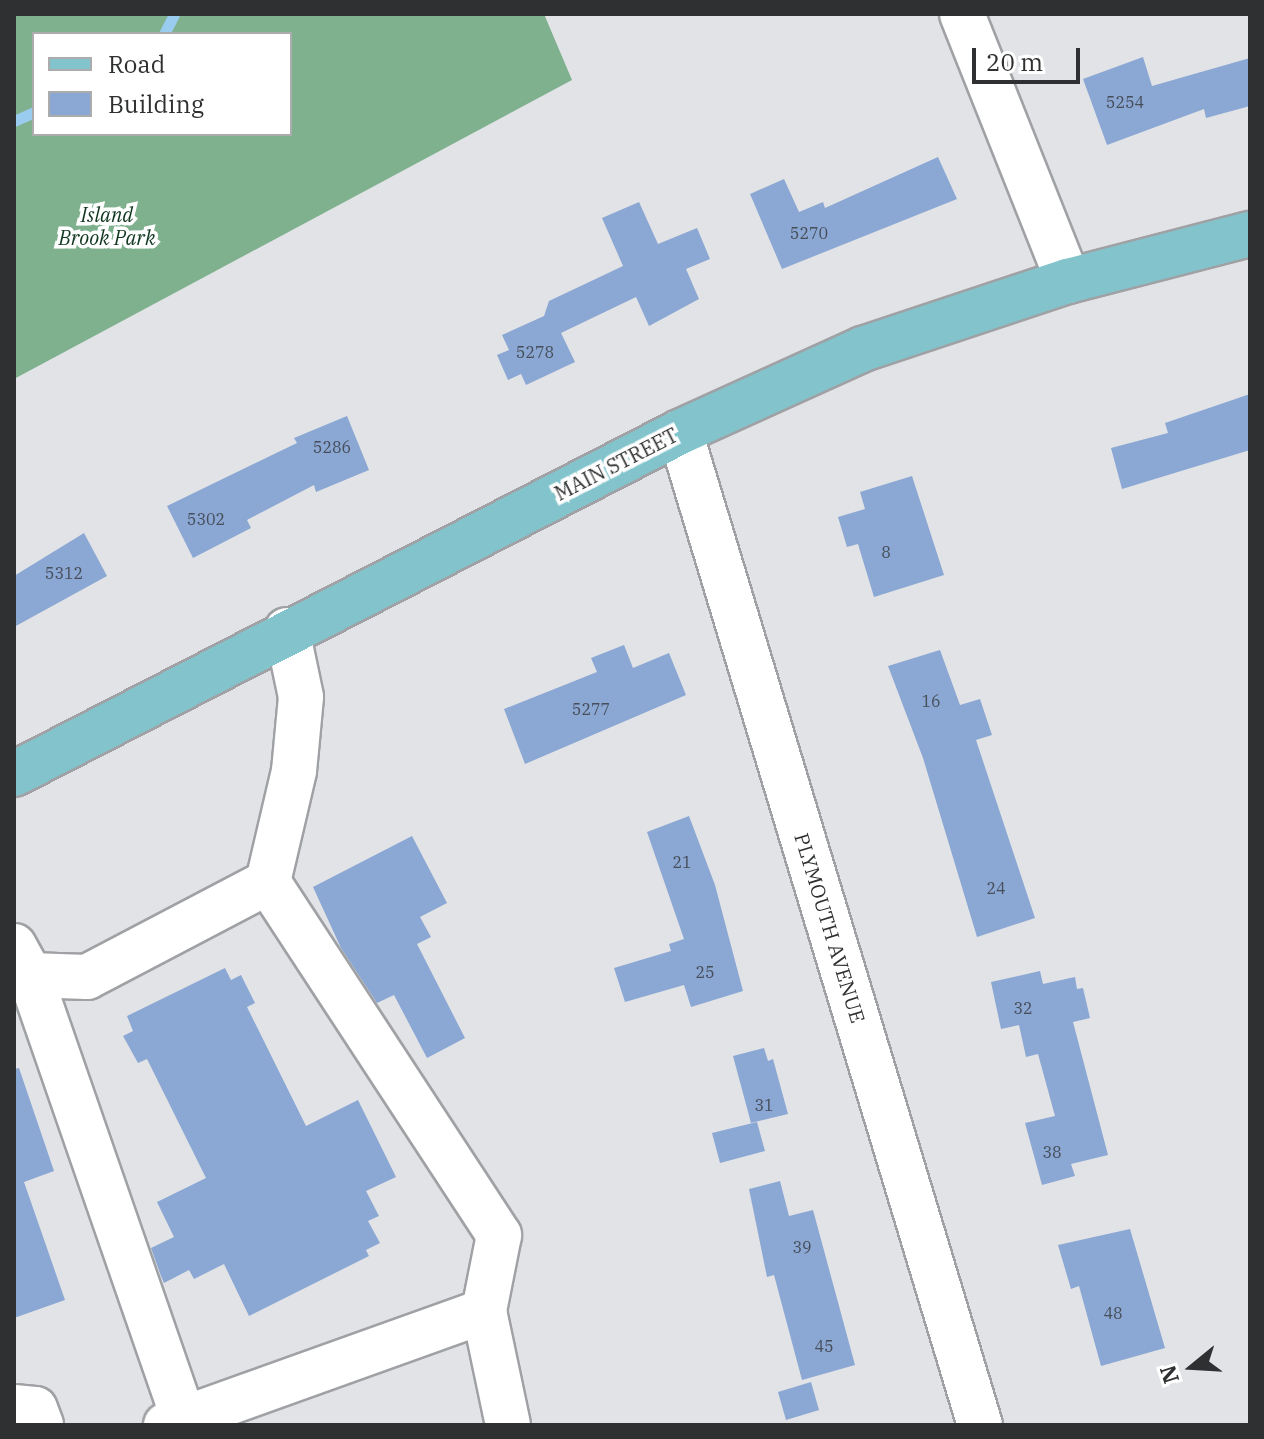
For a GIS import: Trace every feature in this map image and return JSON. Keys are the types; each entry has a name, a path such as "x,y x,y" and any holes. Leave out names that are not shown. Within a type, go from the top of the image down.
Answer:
{"main road":[{"name":"MAIN STREET","path":"14,774 287,630 680,432 863,349 1068,281 1250,234"}],"street":[{"path":"962,14 1068,281"},
{"name":"PLYMOUTH AVENUE","path":"680,432 980,1425"},
{"path":"287,630 301,697 294,771 268,882 499,1235 484,1311 508,1425"},
{"path":"22,961 87,977 268,882"},
{"path":"22,961 175,1422 484,1311"},
{"path":"14,1407 35,1409 41,1425"}],"green space":[{"name":"Island Brook Park","path":"14,14 544,14 572,80 14,379"}],"building":[{"path":"1143,57 1152,86 1250,58 1250,106 1206,118 1204,109 1107,145 1083,79"},
{"path":"938,157 957,199 782,269 750,194 784,179 799,212 823,202 825,208"},
{"path":"639,202 658,244 697,228 710,259 686,269 699,299 649,326 636,297 561,333 575,362 526,385 521,374 508,380 497,355 509,350 502,335 544,316 549,301 623,266 602,218"},
{"path":"1250,394 1250,450 1122,489 1111,448 1168,433 1165,423"},
{"path":"347,416 369,470 316,492 314,485 247,520 251,528 193,558 167,506 297,443 294,438"},
{"path":"912,476 944,575 874,597 858,544 847,547 838,517 865,509 860,492"},
{"path":"84,533 107,576 14,627 14,576"},
{"path":"624,645 633,668 669,653 686,695 525,764 504,709 597,672 591,658"},
{"path":"940,650 960,705 980,699 992,735 976,740 1035,918 977,937 923,758 888,666"},
{"path":"689,816 715,885 743,991 691,1007 684,985 625,1002 614,968 671,951 669,944 684,939 647,832"},
{"path":"412,836 447,903 420,917 431,937 417,944 465,1038 427,1058 394,995 377,1003 341,948 313,887"},
{"path":"225,968 231,980 241,975 255,1003 247,1007 306,1126 358,1100 396,1177 366,1191 379,1216 368,1221 380,1243 366,1250 369,1256 249,1316 224,1264 194,1279 189,1270 164,1283 151,1248 174,1237 157,1202 206,1178 147,1059 138,1063 123,1036 133,1031 127,1016"},
{"path":"1040,971 1043,984 1075,977 1077,989 1083,988 1090,1018 1073,1022 1108,1155 1071,1164 1075,1176 1042,1185 1025,1123 1055,1116 1038,1054 1026,1057 1019,1025 1001,1029 991,982"},
{"path":"764,1048 768,1061 773,1059 788,1114 751,1123 733,1056"},
{"path":"19,1068 54,1171 24,1182 65,1300 14,1318 14,1069"},
{"path":"757,1122 765,1151 720,1163 712,1133"},
{"path":"780,1181 789,1216 813,1210 855,1365 802,1380 774,1275 767,1277 749,1189"},
{"path":"1130,1229 1165,1348 1101,1366 1079,1286 1071,1289 1058,1245"},
{"path":"811,1382 819,1410 786,1420 778,1392"}],"waterway":[{"path":"165,32 174,14"},
{"path":"14,121 32,113"}]}
